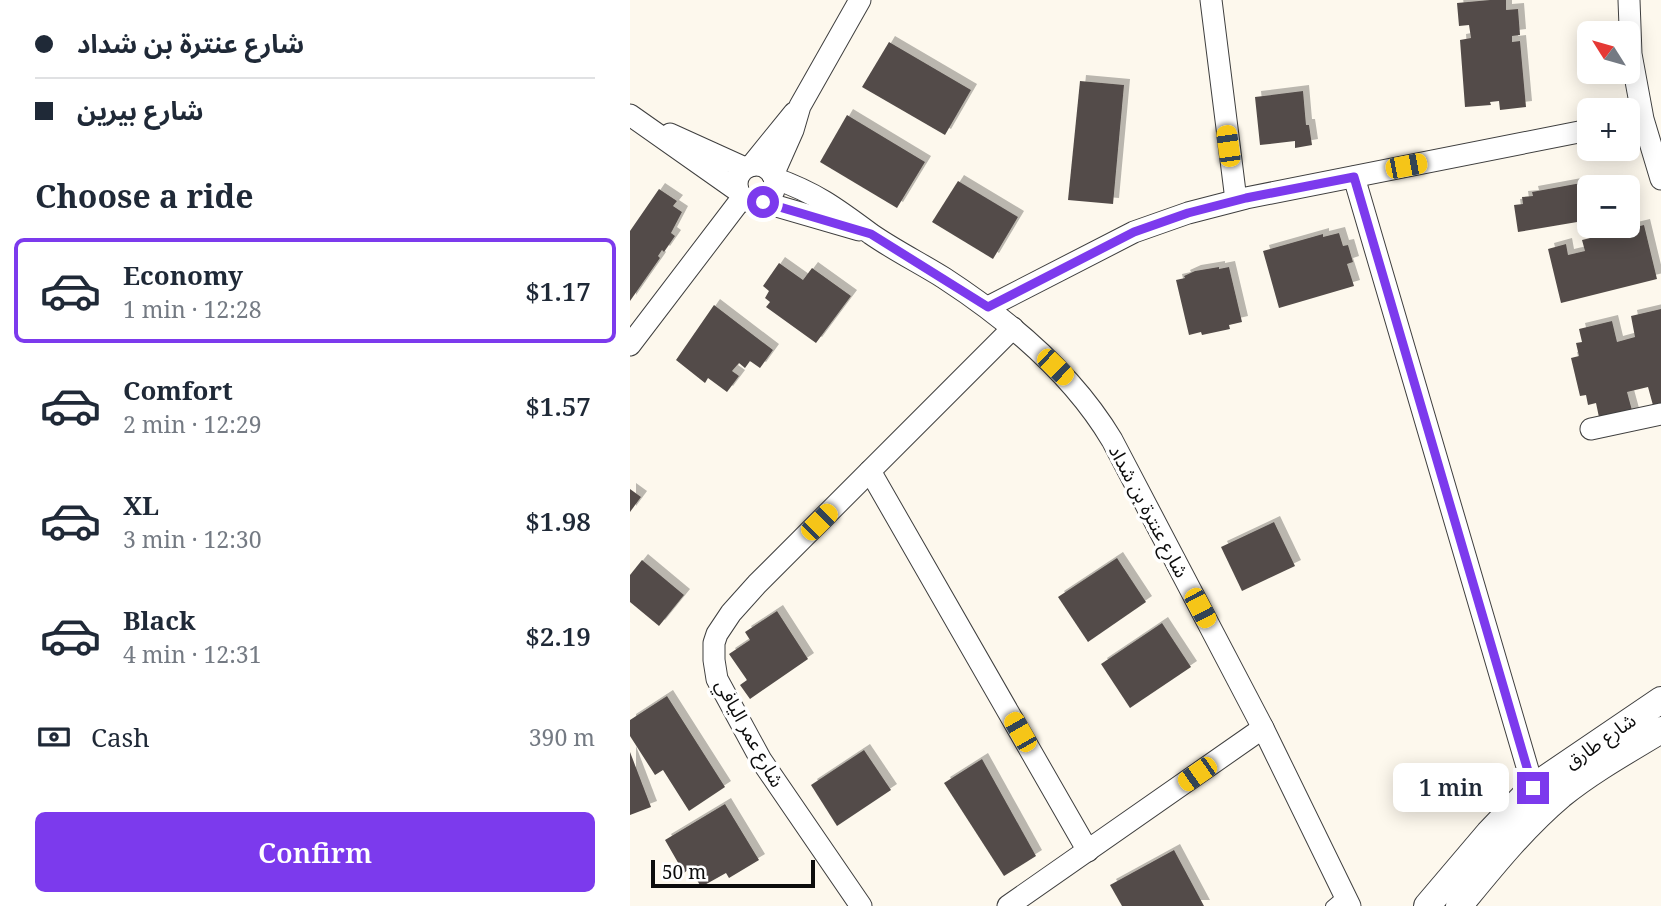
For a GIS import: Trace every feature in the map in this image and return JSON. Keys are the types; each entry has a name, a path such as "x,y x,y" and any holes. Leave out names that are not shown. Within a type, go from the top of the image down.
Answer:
{"street":[{"path":"747,197 737,182 739,174 800,106 860,0"},
{"path":"1211,0 1220,92 1236,200"},
{"path":"1629,0 1633,98"},
{"path":"630,345 747,197 773,192 773,176 793,130 800,106"},
{"name":"شارع عنترة بن شداد","path":"638,120 748,167"},
{"name":"شارع عنترة بن شداد","path":"638,120 747,197 871,234"},
{"path":"1640,131 1661,178"},
{"path":"988,307 1134,232 1188,213 1236,200 1577,132"},
{"path":"748,167 759,165 773,176"},
{"name":"شارع عنترة بن شداد","path":"773,176 835,206 871,234 988,307 1068,380 1095,411 1263,728 1342,902"},
{"path":"1354,177 1533,788"},
{"name":"شارع عمر اليافي","path":"861,906 761,760 740,723 717,679 714,643 731,613 757,584 1013,328"},
{"path":"1591,429 1661,414"},
{"path":"870,471 1088,851"},
{"name":"شارع طارق","path":"1427,906 1489,833 1533,788 1661,700"},
{"path":"1008,906 1263,728"},
{"name":"شارع طارق","path":"1458,906 1505,849 1537,816 1564,793 1661,730"}],"building":[{"path":"1506,0 1506,10 1518,9 1520,35 1512,36 1512,42 1520,41 1526,107 1500,110 1499,101 1490,102 1491,105 1465,107 1460,40 1471,38 1469,25 1459,26 1457,3"},
{"path":"889,42 971,90 945,135 862,87"},
{"path":"1080,81 1124,85 1113,204 1068,200"},
{"path":"1303,91 1306,125 1309,125 1312,145 1295,148 1295,141 1260,145 1255,97"},
{"path":"847,115 925,162 897,208 820,162"},
{"path":"958,181 1018,217 993,259 932,222"},
{"path":"1577,184 1577,222 1518,232 1514,205 1523,204 1522,197 1533,196 1532,192"},
{"path":"659,189 677,201 673,206 682,212 671,233 675,236 664,252 662,250 658,256 660,258 630,301 630,231"},
{"path":"1644,225 1657,279 1561,303 1548,249 1566,244 1568,255 1585,251 1582,240 1590,238 1640,238 1640,226"},
{"path":"1339,233 1343,246 1348,245 1353,262 1347,264 1354,286 1279,308 1263,251 1323,234 1323,237"},
{"path":"779,263 803,280 812,268 851,296 816,343 766,307 770,302 765,298 769,291 763,286"},
{"path":"1229,267 1242,322 1229,325 1230,329 1189,335 1176,280 1195,271"},
{"path":"714,305 773,350 760,368 750,361 745,368 739,363 732,371 739,376 727,392 708,378 705,383 676,360"},
{"path":"1661,309 1661,407 1654,409 1648,387 1627,392 1633,414 1600,422 1596,403 1588,405 1586,395 1580,396 1571,358 1579,356 1576,343 1582,342 1579,329 1612,321 1617,342 1635,337 1631,316"},
{"path":"630,489 641,497 630,512"},
{"path":"1274,522 1295,566 1242,591 1221,547"},
{"path":"1117,558 1146,602 1088,642 1058,597"},
{"path":"642,560 684,595 659,626 630,602 630,575"},
{"path":"777,611 808,659 750,699 740,685 747,680 729,654 750,640 745,632"},
{"path":"1162,623 1191,667 1130,708 1101,664"},
{"path":"667,696 725,787 689,811 663,770 655,775 630,736 630,720"},
{"path":"864,750 891,790 837,826 811,785"},
{"path":"630,752 651,807 630,815"},
{"path":"982,759 1036,856 1004,876 944,783"},
{"path":"725,804 759,860 729,878 726,873 701,887 690,868 684,873 665,840"},
{"path":"1174,850 1204,906 1122,906 1110,885"}],"route":[{"path":"763,202 871,234 988,307 1134,232 1188,213 1246,198 1354,177 1533,788"}]}
